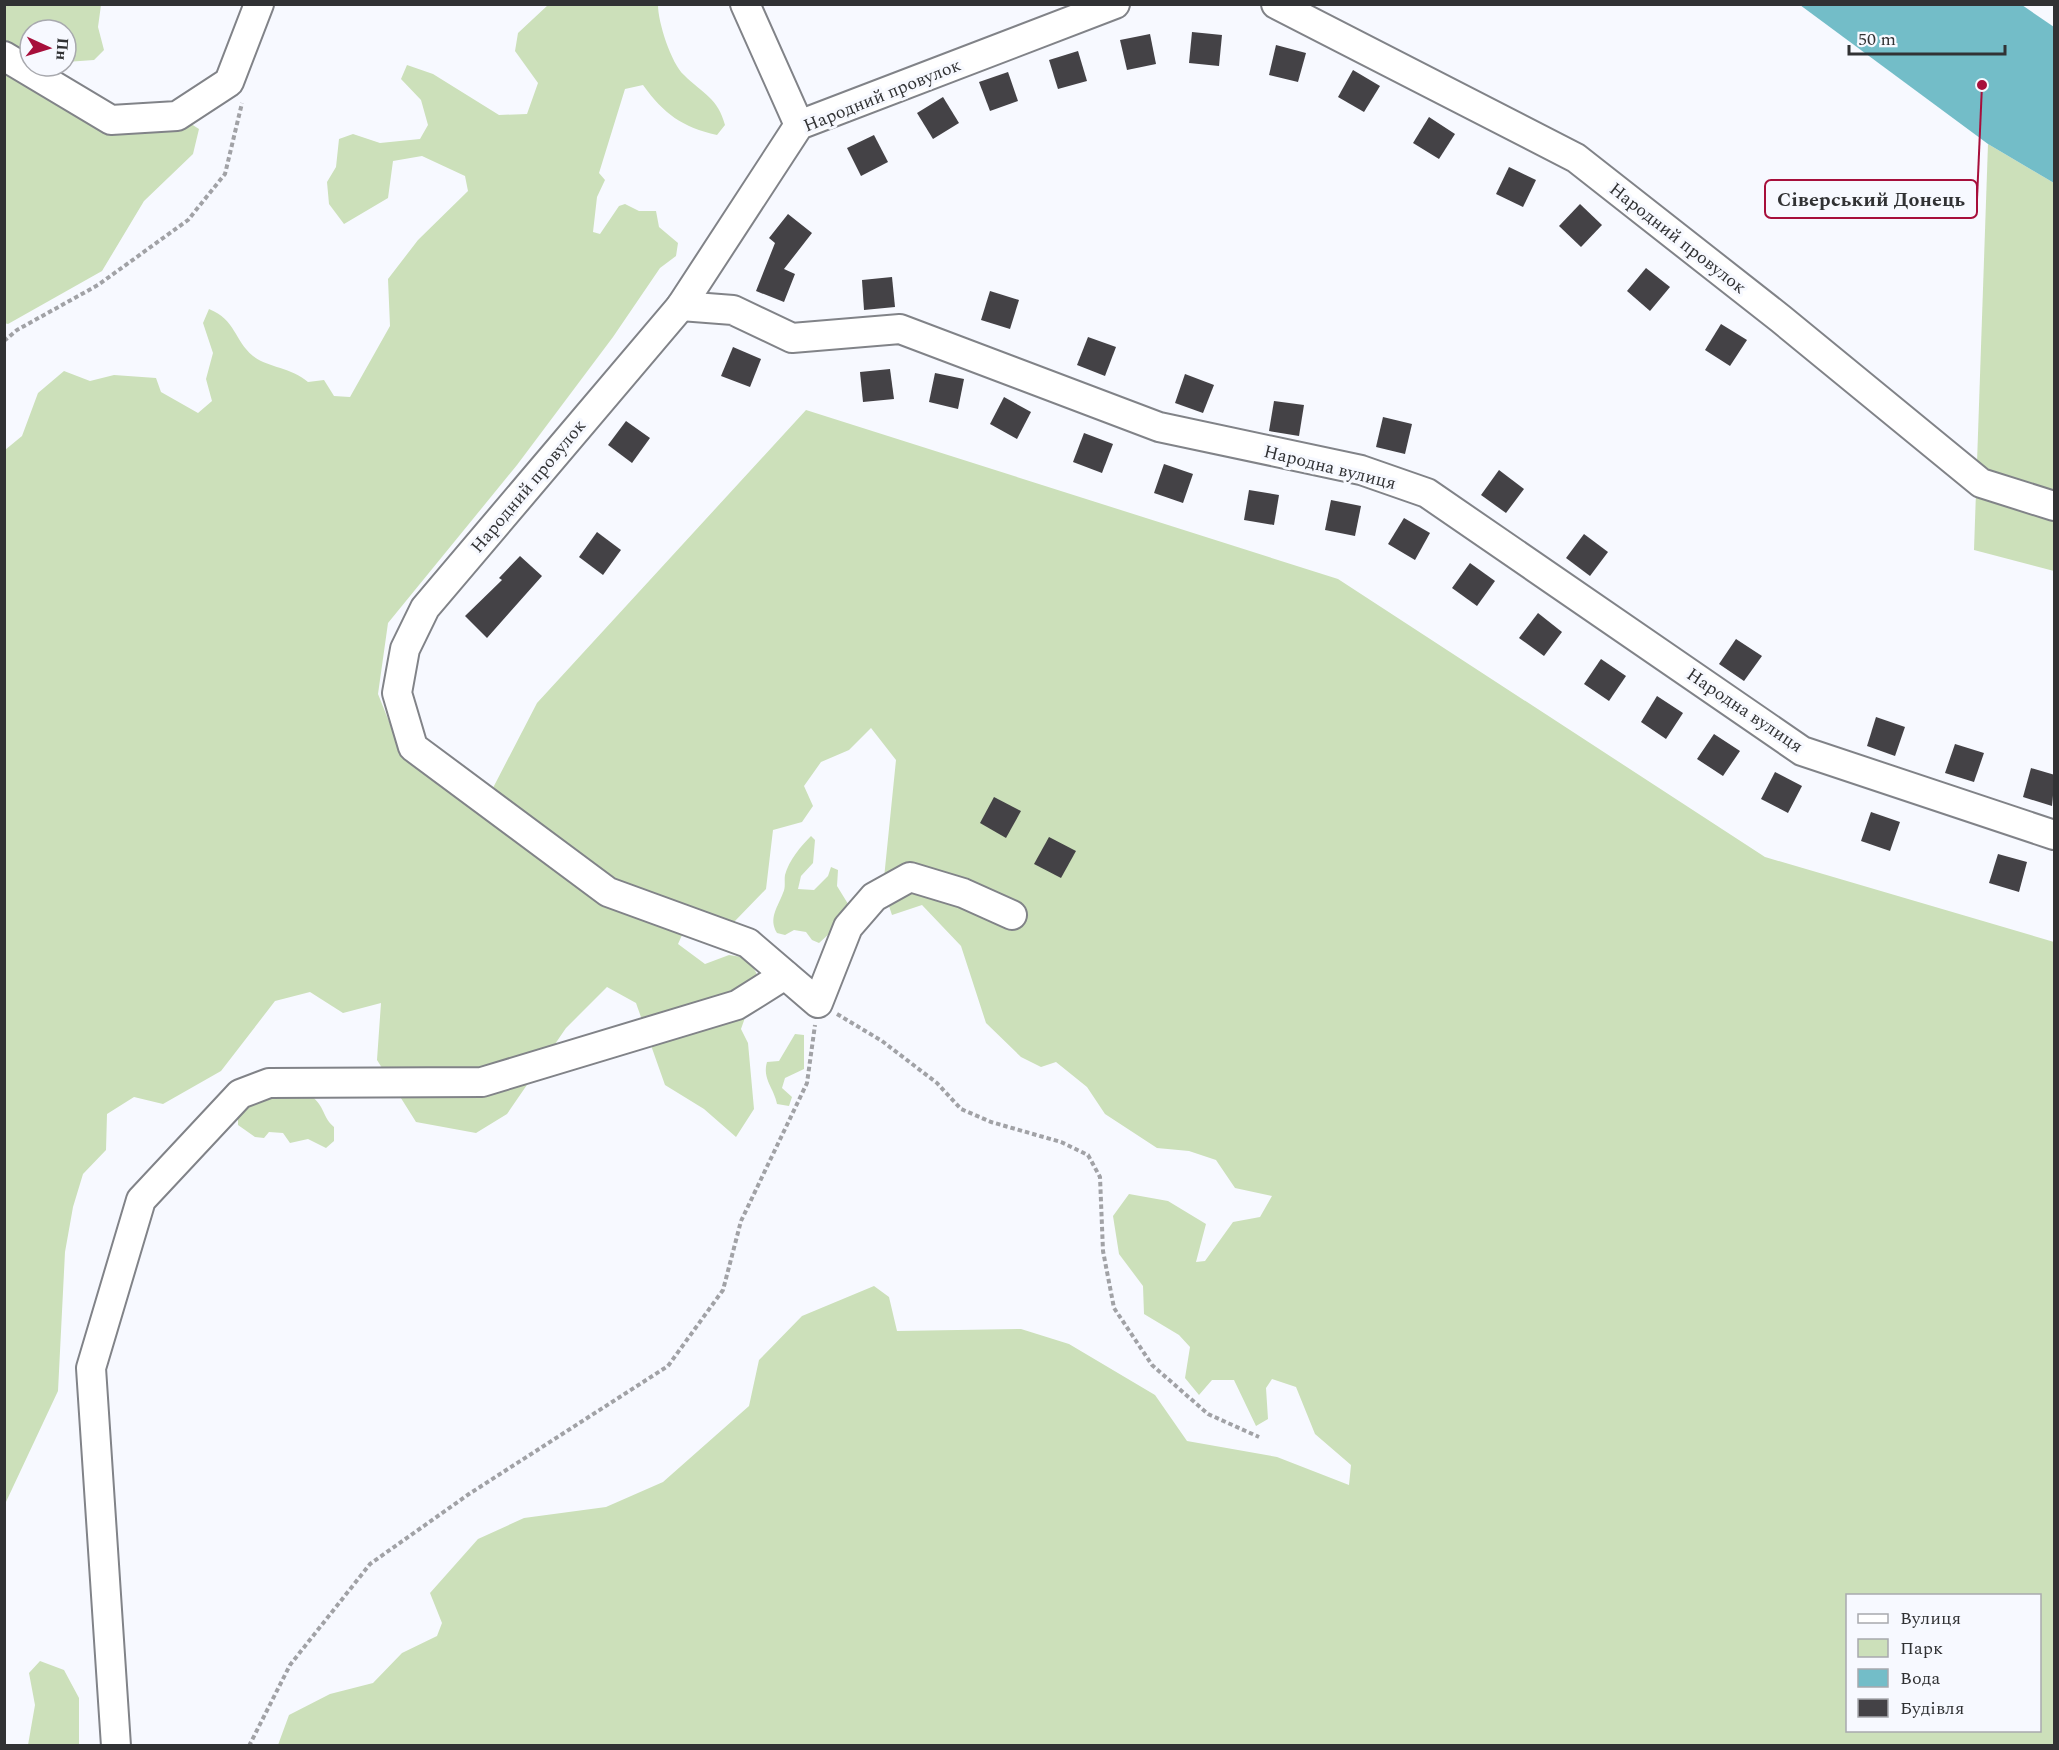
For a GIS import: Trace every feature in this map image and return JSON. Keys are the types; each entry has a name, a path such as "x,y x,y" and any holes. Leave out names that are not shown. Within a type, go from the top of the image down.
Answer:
{"street":[{"path":"4,56 111,120 177,116 229,82 259,4"},
{"path":"746,4 799,125"},
{"name":"Народний провулок","path":"818,1003 748,943 608,892 413,747 397,693 405,649 424,608 681,306 799,125 1115,4"},
{"name":"Народний провулок","path":"1276,4 1576,158 1781,319 1981,483 2055,506"},
{"name":"Народна вулиця","path":"681,306 732,310 792,338 900,329 1159,427 1361,470 1426,493 1802,751 2055,835"},
{"path":"818,1003 848,927 874,897 910,877 963,893 1012,915"},
{"path":"116,1746 91,1368 141,1200 240,1094 269,1083 482,1082 736,1005 785,975"}],"path":[{"path":"4,341 17,330 98,285 188,220 225,174 242,113 243,92"},
{"path":"249,1746 290,1665 370,1564 469,1494 668,1366 723,1290 741,1221 807,1083 818,1003 882,1041 937,1083 961,1110 991,1122 1061,1142 1088,1155 1100,1177 1103,1251 1114,1308 1152,1365 1208,1414 1259,1437"}],"green space":[{"path":"4,5 101,5 98,27 104,50 94,60 78,61 78,18 18,18 18,51 5,44"},
{"path":"548,5 658,5 663,31 674,61 684,75 714,102 725,125 717,135 705,132 675,118 658,104 643,85 625,89 599,173 605,180 597,197 593,232 600,234 619,206 625,204 639,211 656,211 659,227 678,243 676,256 660,268 613,337 517,465 388,623 378,694 400,749 481,811 537,703 806,410 1338,579 1765,857 2054,942 2054,1745 278,1745 289,1715 330,1694 373,1683 402,1653 437,1636 442,1623 430,1593 478,1539 524,1518 606,1507 663,1482 749,1406 759,1360 802,1316 874,1286 889,1297 897,1331 1021,1329 1069,1344 1155,1395 1187,1441 1277,1457 1349,1485 1351,1465 1315,1434 1296,1387 1272,1379 1266,1388 1268,1419 1256,1426 1234,1380 1212,1380 1199,1395 1185,1378 1190,1347 1179,1335 1144,1314 1143,1286 1119,1254 1113,1216 1129,1194 1168,1201 1206,1224 1196,1262 1205,1261 1233,1222 1260,1217 1272,1196 1235,1188 1216,1160 1189,1151 1157,1148 1105,1114 1087,1087 1056,1062 1041,1067 1021,1057 986,1023 961,946 922,905 892,915 883,888 896,760 871,728 849,750 821,762 804,786 813,806 802,822 773,830 766,889 734,922 694,908 678,944 705,964 729,955 748,958 759,978 741,1029 748,1043 754,1109 736,1137 704,1109 665,1085 636,1003 607,987 566,1028 507,1114 476,1133 416,1122 377,1060 381,1003 343,1013 310,992 275,1001 221,1071 163,1104 134,1097 107,1114 106,1150 83,1174 73,1207 65,1252 58,1391 5,1504 5,450 22,436 38,393 64,371 90,381 114,375 156,378 161,392 198,413 212,401 206,379 213,353 203,323 209,309 230,324 247,350 259,360 294,373 308,382 324,380 334,396 350,397 390,326 388,279 418,240 468,191 465,176 422,156 393,161 388,198 344,224 329,204 327,182 336,167 339,139 353,134 380,143 420,139 428,125 421,100 401,79 407,65 433,74 499,115 527,114 538,83 515,51 518,33"},
{"path":"4,72 98,130 115,134 185,120 199,129 193,154 144,201 102,271 8,324 4,323"},
{"path":"1988,144 2054,183 2054,571 1974,550"},
{"path":"811,836 815,840 813,863 801,876 798,889 814,890 828,876 831,867 838,870 837,886 853,912 819,943 812,940 806,932 794,930 785,935 777,933 773,922 784,891 785,875 789,864"},
{"path":"795,1034 804,1035 804,1069 785,1078 782,1088 792,1097 789,1106 777,1104 767,1079 767,1062 779,1061"},
{"path":"273,1087 293,1089 312,1096 334,1127 334,1141 326,1148 308,1139 290,1143 283,1133 269,1132 264,1138 255,1137 238,1125 238,1116"},
{"path":"40,1661 64,1670 79,1698 79,1745 28,1745 35,1705 29,1673"}],"water":[{"path":"1800,5 2022,5 2054,27 2054,183 1988,144"}],"building":[{"path":"1192,32 1222,35 1219,66 1189,63"},
{"path":"1150,34 1156,64 1127,70 1120,40"},
{"path":"1276,45 1306,53 1298,82 1269,75"},
{"path":"1078,51 1087,81 1058,89 1049,60"},
{"path":"1353,70 1380,86 1364,112 1338,97"},
{"path":"1008,72 1018,101 990,111 979,82"},
{"path":"943,97 959,123 933,139 917,113"},
{"path":"1429,117 1455,134 1439,159 1413,143"},
{"path":"874,135 888,162 861,176 847,148"},
{"path":"1509,167 1536,180 1523,207 1496,194"},
{"path":"1580,204 1602,225 1581,247 1559,226"},
{"path":"788,214 812,233 784,269 795,274 784,302 756,291 775,243 769,238"},
{"path":"1646,268 1670,287 1650,311 1627,291"},
{"path":"892,277 895,307 864,310 862,280"},
{"path":"990,291 1019,300 1010,329 981,320"},
{"path":"1721,324 1747,340 1730,366 1705,350"},
{"path":"1088,337 1116,347 1105,376 1077,365"},
{"path":"733,347 761,359 750,387 721,376"},
{"path":"890,369 894,399 863,402 860,372"},
{"path":"935,373 964,379 958,409 929,402"},
{"path":"1185,374 1214,385 1203,413 1175,403"},
{"path":"1004,397 1031,412 1017,439 990,424"},
{"path":"1274,401 1304,405 1299,436 1269,431"},
{"path":"1383,417 1412,424 1405,454 1376,447"},
{"path":"626,421 650,438 632,463 608,445"},
{"path":"1084,433 1113,444 1102,473 1073,462"},
{"path":"1164,464 1193,474 1183,503 1154,493"},
{"path":"1499,470 1524,489 1506,513 1481,495"},
{"path":"1249,490 1279,495 1274,525 1244,520"},
{"path":"1331,500 1361,506 1355,536 1325,530"},
{"path":"1404,518 1430,533 1415,560 1388,544"},
{"path":"597,532 621,550 603,575 579,557"},
{"path":"1584,534 1608,552 1590,576 1566,558"},
{"path":"520,556 542,576 487,638 465,616 502,580 499,578"},
{"path":"1470,563 1495,581 1477,606 1452,588"},
{"path":"1538,613 1562,632 1544,656 1519,638"},
{"path":"1736,639 1762,656 1744,681 1719,664"},
{"path":"1601,659 1626,676 1609,701 1584,684"},
{"path":"1657,696 1683,713 1666,739 1641,722"},
{"path":"1876,717 1905,727 1895,756 1867,746"},
{"path":"1714,734 1740,751 1723,776 1697,759"},
{"path":"1955,744 1984,753 1974,782 1945,773"},
{"path":"2031,768 2055,775 2052,806 2023,797"},
{"path":"1775,772 1802,786 1788,813 1761,799"},
{"path":"994,797 1021,811 1006,838 980,823"},
{"path":"1871,812 1900,822 1890,851 1861,841"},
{"path":"1049,837 1076,851 1061,878 1034,864"},
{"path":"1998,854 2027,862 2019,892 1989,883"}],"place":[{"name":"Сіверський Донець","path":"1982,85"}]}
